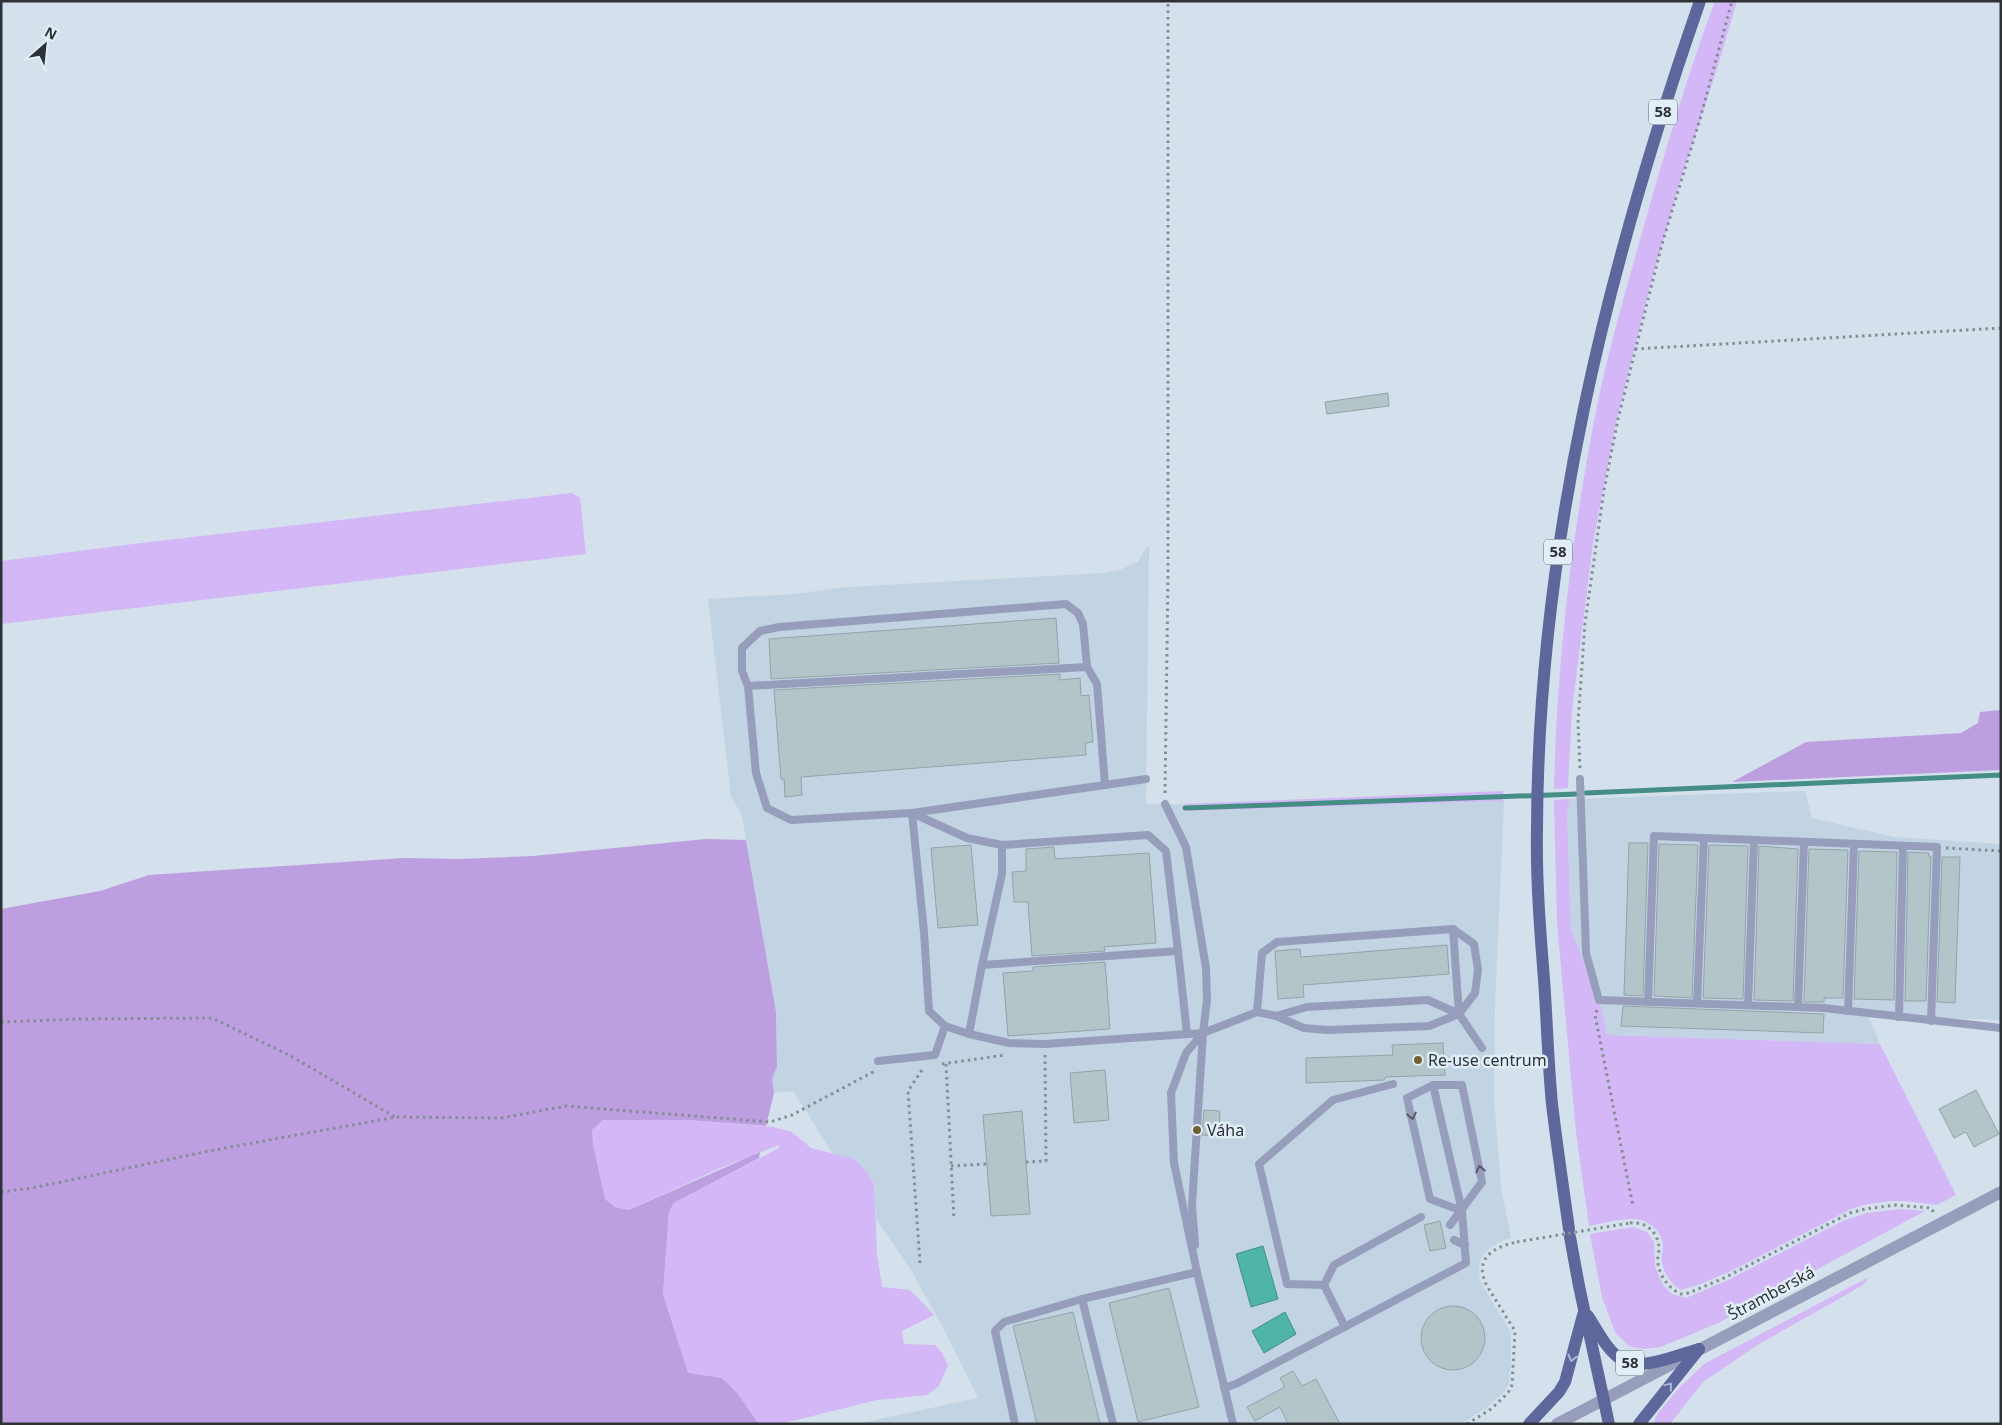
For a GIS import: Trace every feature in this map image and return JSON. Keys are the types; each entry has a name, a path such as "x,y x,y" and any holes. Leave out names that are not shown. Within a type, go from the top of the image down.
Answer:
{"main road":[{"name":"58","path":"1609,1424 1569,1233 1552,1101 1537,886 1536,828 1539,748 1550,608 1563,513 1580,419 1602,321 1628,224 1700,1"},
{"name":"58","path":"1584,1310 1612,1351 1629,1363 1656,1362 1699,1349"},
{"name":"58","path":"1529,1424 1565,1382 1584,1310"},
{"path":"1639,1424 1699,1349"}],"street":[{"name":"Štramberská","path":"1557,1424 2001,1192"}],"lane":[{"path":"1105,785 1097,684 1087,667 1083,624 1078,613 1066,604 779,627 760,631 742,648 742,670 748,686 756,773 767,808 791,820 912,813 1105,785 1146,779"},
{"path":"748,686 1087,667"},
{"path":"1580,778 1586,953 1599,1000 1798,1007 2001,1028"},
{"path":"1165,804 1186,847 1206,968 1207,1000 1203,1033 1192,1205 1197,1272"},
{"path":"912,813 967,838 1002,845 1148,835 1166,851 1187,1034"},
{"path":"912,813 924,932 929,1011 945,1026 969,1034 1009,1043 1045,1044 1203,1033 1257,1012 1276,1016 1304,1028 1327,1030 1429,1026 1459,1014 1475,993 1478,970 1474,944 1453,929 1277,942 1262,953 1257,1012"},
{"path":"1648,1002 1654,836 1937,847 1931,1021"},
{"path":"1697,1003 1704,838"},
{"path":"1748,1005 1754,840"},
{"path":"1798,1007 1804,842"},
{"path":"1848,1011 1854,844"},
{"path":"969,1034 1002,874 1002,845"},
{"path":"1899,1017 1903,846"},
{"path":"1453,929 1459,1014 1482,1048"},
{"path":"982,965 1178,951"},
{"path":"1276,1016 1307,1007 1428,1000 1459,1014"},
{"path":"878,1062 935,1055 945,1026"},
{"path":"1203,1033 1186,1053 1171,1093 1174,1163 1232,1424"},
{"path":"1324,1285 1288,1284 1259,1164 1333,1100 1393,1084"},
{"path":"1224,1388 1236,1384 1466,1263 1462,1210 1433,1085"},
{"path":"1450,1225 1462,1210 1482,1182 1462,1085 1433,1085 1408,1098 1430,1199 1462,1210"},
{"path":"1324,1285 1334,1265 1421,1217"},
{"path":"1454,1240 1465,1245"},
{"path":"1015,1424 995,1331 1004,1322 1082,1299 1197,1272"},
{"path":"1324,1285 1345,1327"},
{"path":"1082,1299 1113,1424"}],"path":[{"path":"1165,804 1168,575 1168,1"},
{"path":"1580,778 1578,723 1585,623 1604,490 1618,419 1662,244 1700,119 1732,1"},
{"path":"1635,349 2001,328"},
{"path":"1937,847 2001,851"},
{"path":"1599,1000 1596,1015 1633,1206"},
{"path":"1,1022 212,1018 291,1056 396,1117"},
{"path":"1026,1162 1046,1161 1045,1044"},
{"path":"939,1064 1011,1054"},
{"path":"946,1064 954,1219"},
{"path":"916,1067 932,1065"},
{"path":"920,1264 908,1091 925,1066"},
{"path":"1,1192 32,1188 209,1151 396,1117 501,1118 566,1106 770,1122 792,1115 874,1071 882,1070"},
{"path":"952,1166 987,1164"},
{"path":"1467,1424 1491,1409 1508,1394 1512,1384 1515,1331 1487,1286 1482,1270 1488,1255 1501,1246 1630,1224 1642,1224 1654,1232 1658,1241 1658,1266 1670,1287 1681,1294 1689,1293 1724,1278 1844,1217 1865,1209 1903,1205 1931,1208 1939,1223"}],"shaded area":[{"path":"1715,1 1737,1 1682,175 1653,275 1617,418 1593,543 1572,710 1568,788 1554,789 1558,692 1567,596 1580,501 1597,406 1661,166"},
{"path":"572,493 580,498 586,554 1,624 1,561"},
{"path":"1149,547 1146,804 1184,804 1186,811 1504,801 1495,1006 1494,1097 1501,1187 1511,1238 1499,1242 1485,1252 1481,1259 1479,1270 1480,1280 1484,1288 1511,1332 1511,1365 1509,1383 1504,1392 1486,1408 1461,1424 856,1424 978,1398 911,1270 876,1219 874,1184 854,1159 834,1155 793,1091 774,1093 772,1079 777,1065 776,1012 742,815 731,797 708,599 795,594 847,587 1104,573 1122,569 1138,562 1146,548"},
{"path":"2001,710 2001,770 1732,782 1806,742 1961,733 1978,723 1980,712"},
{"path":"1503,791 1503,801 1185,811 1184,804"},
{"path":"1805,791 1812,818 1894,837 2001,844 2001,1020 1868,1015 1880,1044 1607,1035 1601,1007 1571,929 1567,813 1570,799"},
{"path":"1570,799 1567,813 1571,929 1601,1007 1607,1035 1880,1044 1956,1195 1937,1205 1890,1201 1863,1205 1849,1210 1733,1270 1681,1290 1671,1282 1664,1270 1662,1240 1653,1226 1637,1219 1631,1219 1589,1226 1576,1132 1557,923 1554,800"},
{"path":"706,839 746,840 776,1012 777,1066 772,1079 774,1093 766,1126 688,1120 603,1120 592,1130 593,1144 605,1199 615,1207 629,1210 760,1152 759,1158 674,1203 669,1211 663,1294 688,1373 722,1378 738,1394 759,1424 1,1424 1,909 100,891 149,875 404,858 459,859 533,856"},
{"path":"603,1120 688,1120 773,1127 792,1132 811,1148 854,1159 866,1171 874,1184 877,1255 882,1287 910,1290 934,1315 902,1331 904,1344 935,1345 942,1353 948,1365 939,1386 927,1395 877,1400 780,1424 759,1424 738,1394 722,1378 688,1374 663,1294 669,1211 674,1203 779,1148 779,1145 718,1169 629,1210 615,1207 605,1199 593,1144 592,1130"},
{"path":"1901,1209 1925,1211 1720,1322 1661,1347 1642,1349 1629,1346 1615,1332 1602,1297 1590,1234 1633,1227 1647,1232 1654,1242 1655,1267 1663,1285 1672,1294 1686,1298 1728,1280 1845,1220 1867,1213"},
{"path":"1263,1246 1278,1299 1251,1307 1236,1254"},
{"path":"1869,1277 1863,1285 1759,1344 1703,1382 1670,1424 1653,1424 1658,1413 1680,1387 1704,1364"},
{"path":"1285,1312 1296,1334 1264,1353 1252,1331"}],"building":[{"path":"1388,393 1389,406 1327,414 1325,402"},
{"path":"1056,618 1059,663 771,679 769,639"},
{"path":"1060,674 1060,680 1080,678 1081,696 1089,695 1093,742 1085,743 1086,755 801,777 802,795 785,797 784,779 781,779 774,690"},
{"path":"1629,843 1648,843 1643,996 1624,995"},
{"path":"1659,844 1698,845 1692,998 1654,996"},
{"path":"971,845 978,925 938,928 931,848"},
{"path":"1709,845 1748,846 1743,999 1703,998"},
{"path":"1759,846 1798,849 1793,1001 1754,1000"},
{"path":"1054,847 1055,859 1149,853 1156,943 1104,947 1105,951 1032,956 1028,902 1014,902 1012,872 1026,871 1026,849"},
{"path":"1809,849 1848,850 1843,998 1824,998 1824,1002 1804,1002"},
{"path":"1859,851 1897,852 1894,1000 1854,999"},
{"path":"1908,852 1929,853 1928,856 1931,856 1926,1001 1905,1001"},
{"path":"1942,857 1960,857 1955,1003 1937,1002"},
{"path":"1447,945 1449,974 1303,985 1304,997 1278,999 1275,951 1300,949 1301,957"},
{"path":"1105,962 1110,1029 1008,1036 1003,973 1033,971 1033,967"},
{"path":"1623,1006 1824,1014 1823,1033 1621,1026"},
{"path":"1443,1043 1445,1075 1306,1083 1306,1058 1393,1055 1392,1045"},
{"path":"1105,1070 1109,1120 1074,1123 1070,1073"},
{"path":"1976,1090 1999,1134 1974,1147 1966,1132 1954,1138 1939,1109"},
{"path":"1204,1110 1220,1111 1219,1136 1202,1135"},
{"path":"1022,1111 1030,1214 991,1216 983,1115"},
{"path":"1440,1221 1446,1248 1430,1251 1424,1225"},
{"path":"1169,1288 1199,1407 1138,1422 1109,1303"},
{"path":"1453,1306 1465,1308 1476,1315 1483,1326 1485,1338 1483,1350 1476,1361 1465,1368 1453,1370 1441,1368 1430,1361 1423,1350 1421,1338 1423,1326 1430,1315 1441,1308"},
{"path":"1073,1312 1100,1424 1037,1424 1013,1326"},
{"path":"1293,1371 1302,1386 1316,1379 1340,1424 1288,1424 1280,1407 1255,1421 1247,1407 1285,1387 1280,1378"}],"waterway":[{"path":"1586,793 2001,775"},
{"path":"1185,808 1577,794"}],"place":[{"name":"Re-use centrum","path":"1418,1060"},
{"name":"Váha","path":"1197,1130"}]}
